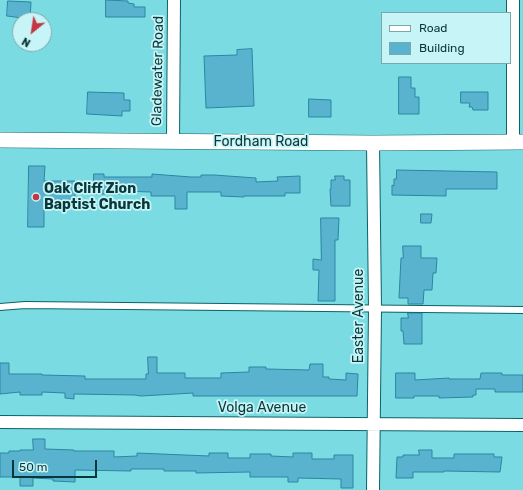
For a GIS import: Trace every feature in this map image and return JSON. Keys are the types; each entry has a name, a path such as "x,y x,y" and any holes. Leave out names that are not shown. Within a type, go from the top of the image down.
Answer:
{"street":[{"name":"Gladewater Road","path":"173,141 174,0"},
{"path":"513,0 518,142"},
{"name":"Fordham Road","path":"0,140 373,143 518,142"},
{"name":"Easter Avenue","path":"373,143 373,490"},
{"name":"Volga Avenue","path":"0,422 523,425"}],"lane":[{"path":"0,307 33,305 523,310"}],"building":[{"path":"106,0 128,1 128,3 134,4 134,7 145,7 145,17 106,17"},
{"path":"8,1 31,2 30,12 12,12 12,17 7,16"},
{"path":"252,49 254,106 206,108 204,56 237,55 237,50"},
{"path":"399,77 411,77 411,88 415,88 415,97 419,97 419,114 399,114"},
{"path":"88,92 124,93 124,100 130,100 130,111 122,111 122,116 87,114"},
{"path":"461,92 488,92 488,110 473,110 472,107 469,107 470,103 461,103"},
{"path":"309,99 331,100 331,117 309,117"},
{"name":"Oak Cliff Zion Baptist Church","path":"29,166 45,166 44,181 75,181 75,200 44,200 44,227 28,227"},
{"path":"397,170 497,172 497,189 446,189 446,196 392,195 392,185 394,186 394,179 396,179"},
{"path":"94,174 104,174 104,177 152,177 152,174 191,177 214,175 256,178 256,182 278,181 277,177 300,176 300,193 285,193 285,196 244,197 221,196 221,192 187,192 187,209 175,209 175,196 151,196 151,192 121,191 121,194 94,194"},
{"path":"335,176 344,176 344,180 350,180 350,206 331,206 331,180 335,180"},
{"path":"421,214 432,214 431,223 421,223"},
{"path":"321,218 339,218 338,240 335,240 335,301 318,301 319,270 313,270 313,259 321,260"},
{"path":"403,246 421,246 421,258 437,258 436,273 433,273 432,290 424,290 423,304 408,304 408,298 399,298"},
{"path":"408,313 422,313 422,344 404,344 403,331 401,331 401,318 408,318"},
{"path":"148,357 157,357 157,373 185,373 185,378 221,378 221,373 249,372 249,367 309,370 310,364 323,364 323,377 329,377 329,379 346,380 346,373 358,374 357,396 193,396 193,393 141,396 74,394 74,399 65,398 65,393 42,392 42,395 20,395 20,392 0,394 0,363 9,363 9,374 85,376 85,379 146,379 146,374 148,374"},
{"path":"396,373 415,373 415,380 449,378 480,379 481,373 523,375 523,392 495,392 495,389 476,389 476,395 473,395 473,397 439,398 439,396 414,396 414,398 396,398"},
{"path":"33,439 45,439 45,449 114,451 114,457 137,456 137,453 209,456 209,453 228,453 228,458 250,458 250,454 271,454 271,456 293,457 293,453 312,453 312,459 334,459 334,455 353,455 353,488 341,488 341,479 298,478 298,482 288,482 288,477 250,477 250,472 196,473 196,471 164,471 164,469 131,469 131,471 75,470 75,482 33,478 33,486 20,486 20,477 0,477 0,453 33,450"},
{"path":"419,450 432,450 432,458 454,458 454,454 494,454 494,457 502,457 500,472 413,472 413,478 396,478 397,457 403,457 403,455 419,455"}],"place":[{"name":"Oak Cliff Zion Baptist Church","path":"36,197"}]}
